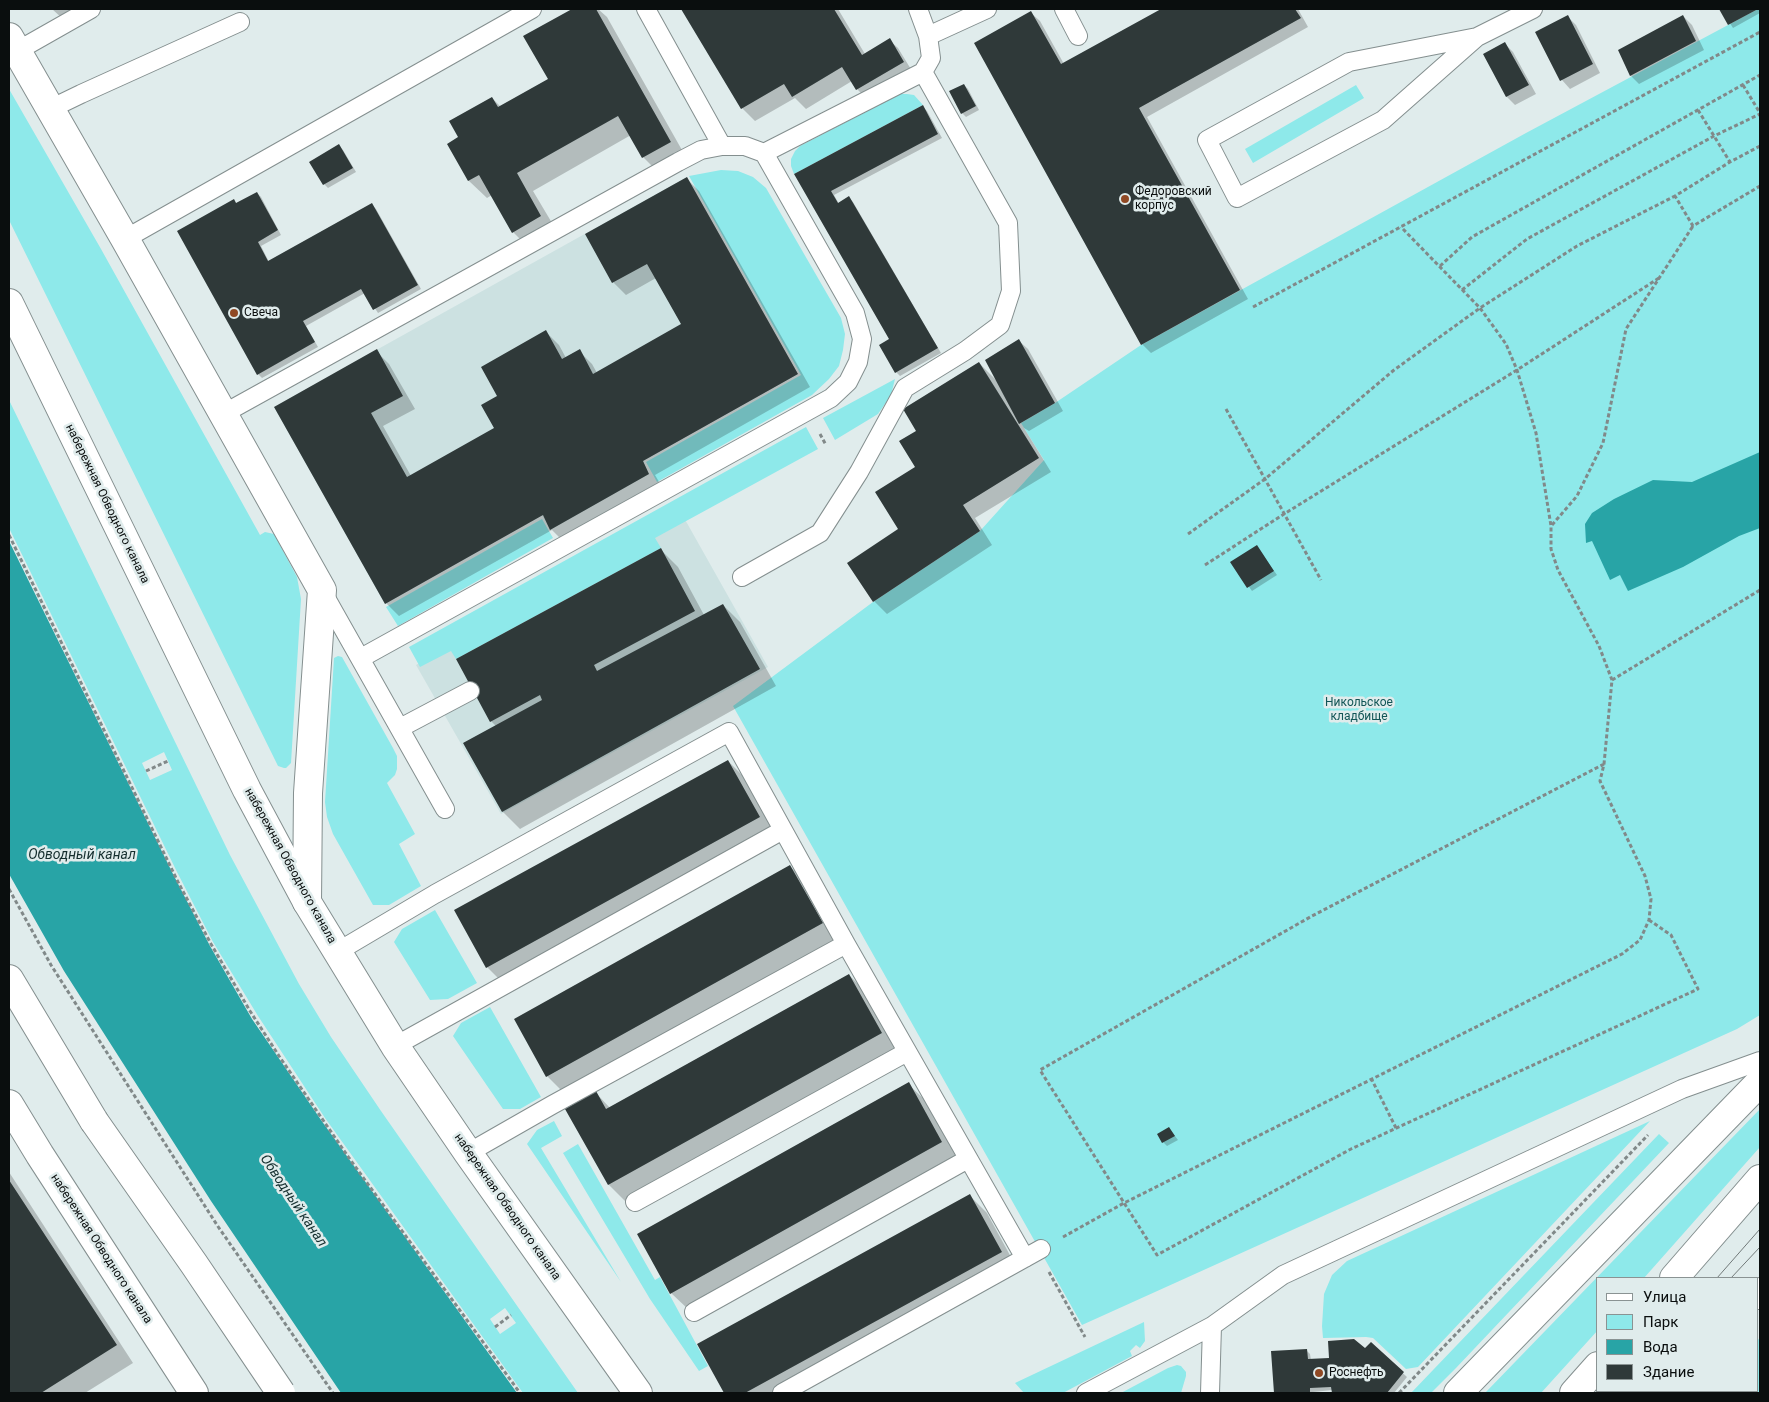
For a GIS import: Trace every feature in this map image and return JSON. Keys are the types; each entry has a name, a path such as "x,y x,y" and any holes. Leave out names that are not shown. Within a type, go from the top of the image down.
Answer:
{"main road":[{"path":"13,44 322,590 308,793 307,902"},
{"name":"набережная Обводного канала","path":"9,303 247,790 307,902 394,1046 637,1392"},
{"path":"9,978 94,1121 281,1393"},
{"path":"1458,1393 1760,1082"},
{"name":"набережная Обводного канала","path":"9,1104 194,1393"},
{"path":"1675,1277 1760,1179"},
{"path":"1574,1393 1596,1368"}],"lane":[{"path":"13,44 91,9"},
{"path":"125,239 532,9"},
{"path":"646,9 722,146"},
{"path":"764,153 923,72 931,58 928,36 918,9"},
{"path":"928,36 987,9"},
{"path":"1064,9 1078,36"},
{"path":"1477,37 1349,62 1207,140 1236,198 1383,120 1477,37 1533,9"},
{"path":"50,110 240,22"},
{"path":"742,577 820,533 859,472 905,388 965,351 1000,325 1011,291 1008,223 923,72"},
{"path":"223,414 678,162 702,150 722,146 745,146 764,153 855,313 862,339 858,362 848,382 831,398 360,658"},
{"path":"322,590 445,809"},
{"path":"400,728 470,690"},
{"path":"336,952 452,885 729,732 846,944 1025,1258"},
{"path":"394,1046 783,830"},
{"path":"468,1153 846,944"},
{"path":"635,1202 907,1052"},
{"path":"1086,1393 1212,1326 1283,1275 1682,1089 1760,1061"},
{"path":"694,1312 968,1159"},
{"path":"782,1393 1041,1249"},
{"path":"1210,1393 1212,1326"}],"path":[{"path":"1253,307 1760,32"},
{"path":"1440,266 1472,237 1760,76"},
{"path":"1462,290 1528,238 1714,136 1760,114 1743,85"},
{"path":"1698,110 1730,162"},
{"path":"1188,534 1265,479 1394,370 1480,308 1578,246 1674,196 1760,146"},
{"path":"1551,526 1576,496 1603,443 1626,329 1693,226 1760,186"},
{"path":"1674,196 1693,226"},
{"path":"1041,1249 1124,1203 1622,954 1640,940 1649,920 1651,899 1645,876 1600,780 1604,764 1612,680 1599,646 1558,570 1551,549 1551,526 1536,432 1518,370 1506,344 1480,308 1400,227"},
{"path":"1205,565 1284,514 1518,370 1659,278"},
{"path":"1226,409 1320,580"},
{"path":"9,535 178,882 250,1011 349,1158 520,1393"},
{"path":"1612,680 1760,590"},
{"path":"146,771 168,761"},
{"path":"1604,764 1312,916 1040,1070 1157,1255 1351,1149 1698,988 1671,934 1649,920"},
{"path":"9,889 51,965 217,1225 333,1393"},
{"path":"1371,1078 1396,1128"},
{"path":"1399,1393 1649,1134"},
{"path":"1053,1279 1085,1337"},
{"path":"495,1327 510,1315"}],"shaded area":[{"path":"687,177 798,374 643,461 649,474 550,530 542,515 385,604 274,407"},
{"path":"683,516 768,667 501,814 416,665"}],"green space":[{"name":"Никольское кладбище","path":"1760,9 1760,1015 1737,1029 1082,1325 733,706 873,602 980,531 1044,460 1021,423 1055,403 1141,345 1526,133"},
{"path":"1356,85 1364,98 1253,163 1245,149"},
{"path":"9,89 101,249 260,535 265,532 274,534 297,577 301,599 291,763 286,768 278,766 9,220"},
{"path":"900,94 914,95 923,105 794,174 791,159 800,146"},
{"path":"721,170 738,171 753,177 766,188 841,318 845,334 843,350 839,366 829,379 812,395 657,482 646,462 801,375 689,176"},
{"path":"895,379 891,395 878,414 835,440 823,418"},
{"path":"9,400 230,855 299,984 331,1037 381,1111 578,1393 523,1393 325,1118 258,1016 213,942 9,528","holes":["164,752 172,770 150,780 142,763","505,1308 516,1323 500,1334 490,1319"]},
{"path":"806,427 818,449 655,538 661,548 456,659 451,651 420,667 409,647"},
{"path":"542,519 553,538 398,626 386,607"},
{"path":"342,657 397,756 395,775 387,783 415,834 399,844 421,886 389,905 373,905 333,834 327,817 325,802 334,658"},
{"path":"435,910 477,983 448,999 430,1000 394,942 402,929"},
{"path":"490,1007 541,1097 520,1109 503,1109 453,1036 461,1023"},
{"path":"1760,1109 1760,1147 1645,1277 1597,1277"},
{"path":"554,1121 562,1136 541,1148 621,1282 527,1144 537,1130"},
{"path":"1650,1121 1418,1367 1406,1369 1373,1338 1323,1338 1324,1294 1332,1275 1347,1261"},
{"path":"1659,1134 1669,1143 1456,1368 1431,1393 1411,1393"},
{"path":"578,1144 655,1280 660,1277 708,1366 699,1371 650,1299 563,1153"},
{"path":"1596,1278 1596,1332 1541,1393 1485,1393"},
{"path":"1144,1322 1145,1341 1140,1348 1136,1345 1130,1351 1132,1356 1063,1393 1024,1393 1015,1383"},
{"path":"1760,1337 1760,1393 1711,1393 1759,1392"},
{"path":"1177,1365 1181,1366 1186,1372 1181,1393 1121,1393 1168,1368"}],"water":[{"path":"1760,452 1760,528 1739,536 1683,567 1628,591 1620,575 1610,580 1592,541 1586,543 1585,524 1592,513 1614,499 1653,480 1692,482"},
{"name":"Обводный канал","path":"9,541 173,874 210,946 252,1019 321,1120 517,1393 341,1393 211,1201 64,971 9,874"}],"building":[{"path":"572,9 596,9 671,142 642,158 618,116 517,173 541,216 512,233 479,175 468,181 447,144 458,137 449,121 492,97 498,107 548,79 523,36"},
{"path":"681,9 834,9 862,55 890,38 904,62 856,90 842,67 792,97 784,84 741,109"},
{"name":"Федоровский корпус","path":"1161,9 1295,9 1301,18 1139,108 1240,290 1141,345 974,43 1031,11 1061,64"},
{"path":"1719,9 1758,9 1728,25"},
{"path":"1568,15 1593,64 1560,81 1535,32"},
{"path":"1683,15 1696,41 1630,76 1618,50"},
{"path":"1505,42 1529,85 1506,97 1483,54"},
{"path":"964,84 976,106 961,114 949,91"},
{"path":"923,105 938,134 831,191 838,203 849,196 938,348 895,373 879,345 889,339 794,174"},
{"path":"339,144 353,168 323,185 309,162"},
{"path":"687,177 798,374 643,461 649,474 550,530 543,515 385,604 274,407 377,349 403,396 371,413 407,477 494,428 481,405 497,396 481,367 546,330 562,359 580,349 593,374 681,324 647,264 612,283 585,234"},
{"path":"257,192 278,230 258,242 268,261 372,203 418,285 373,310 361,289 303,321 315,342 257,375 177,231 234,199 236,203"},
{"path":"1019,339 1055,403 1019,424 985,360"},
{"path":"979,362 1039,458 963,505 980,531 873,602 847,563 898,529 875,492 915,467 899,441 916,431 903,409"},
{"path":"1257,545 1274,571 1247,588 1230,562"},
{"path":"661,548 695,611 594,665 597,671 723,604 760,669 502,812 463,743 542,700 540,695 490,722 456,659"},
{"path":"728,760 760,817 486,968 454,910"},
{"path":"790,865 823,923 546,1077 514,1019"},
{"path":"849,974 882,1033 608,1185 565,1109 596,1091 606,1109"},
{"path":"909,1082 942,1142 670,1294 637,1234"},
{"path":"1169,1127 1175,1136 1162,1143 1157,1134"},
{"path":"9,1180 117,1345 41,1393 9,1393"},
{"path":"970,1194 1002,1252 745,1393 724,1393 697,1344"},
{"path":"1354,1339 1365,1348 1371,1342 1404,1372 1387,1393 1332,1393 1331,1387 1310,1388 1310,1393 1274,1393 1271,1351 1307,1349 1308,1359 1329,1358 1328,1341"}],"tram line":[{"path":"1718,1277 1760,1229"},
{"path":"1732,1277 1760,1247"}],"place":[{"name":"Федоровский корпус","path":"1125,199"},
{"name":"Свеча","path":"234,313"},
{"name":"Роснефть","path":"1319,1373"}]}
